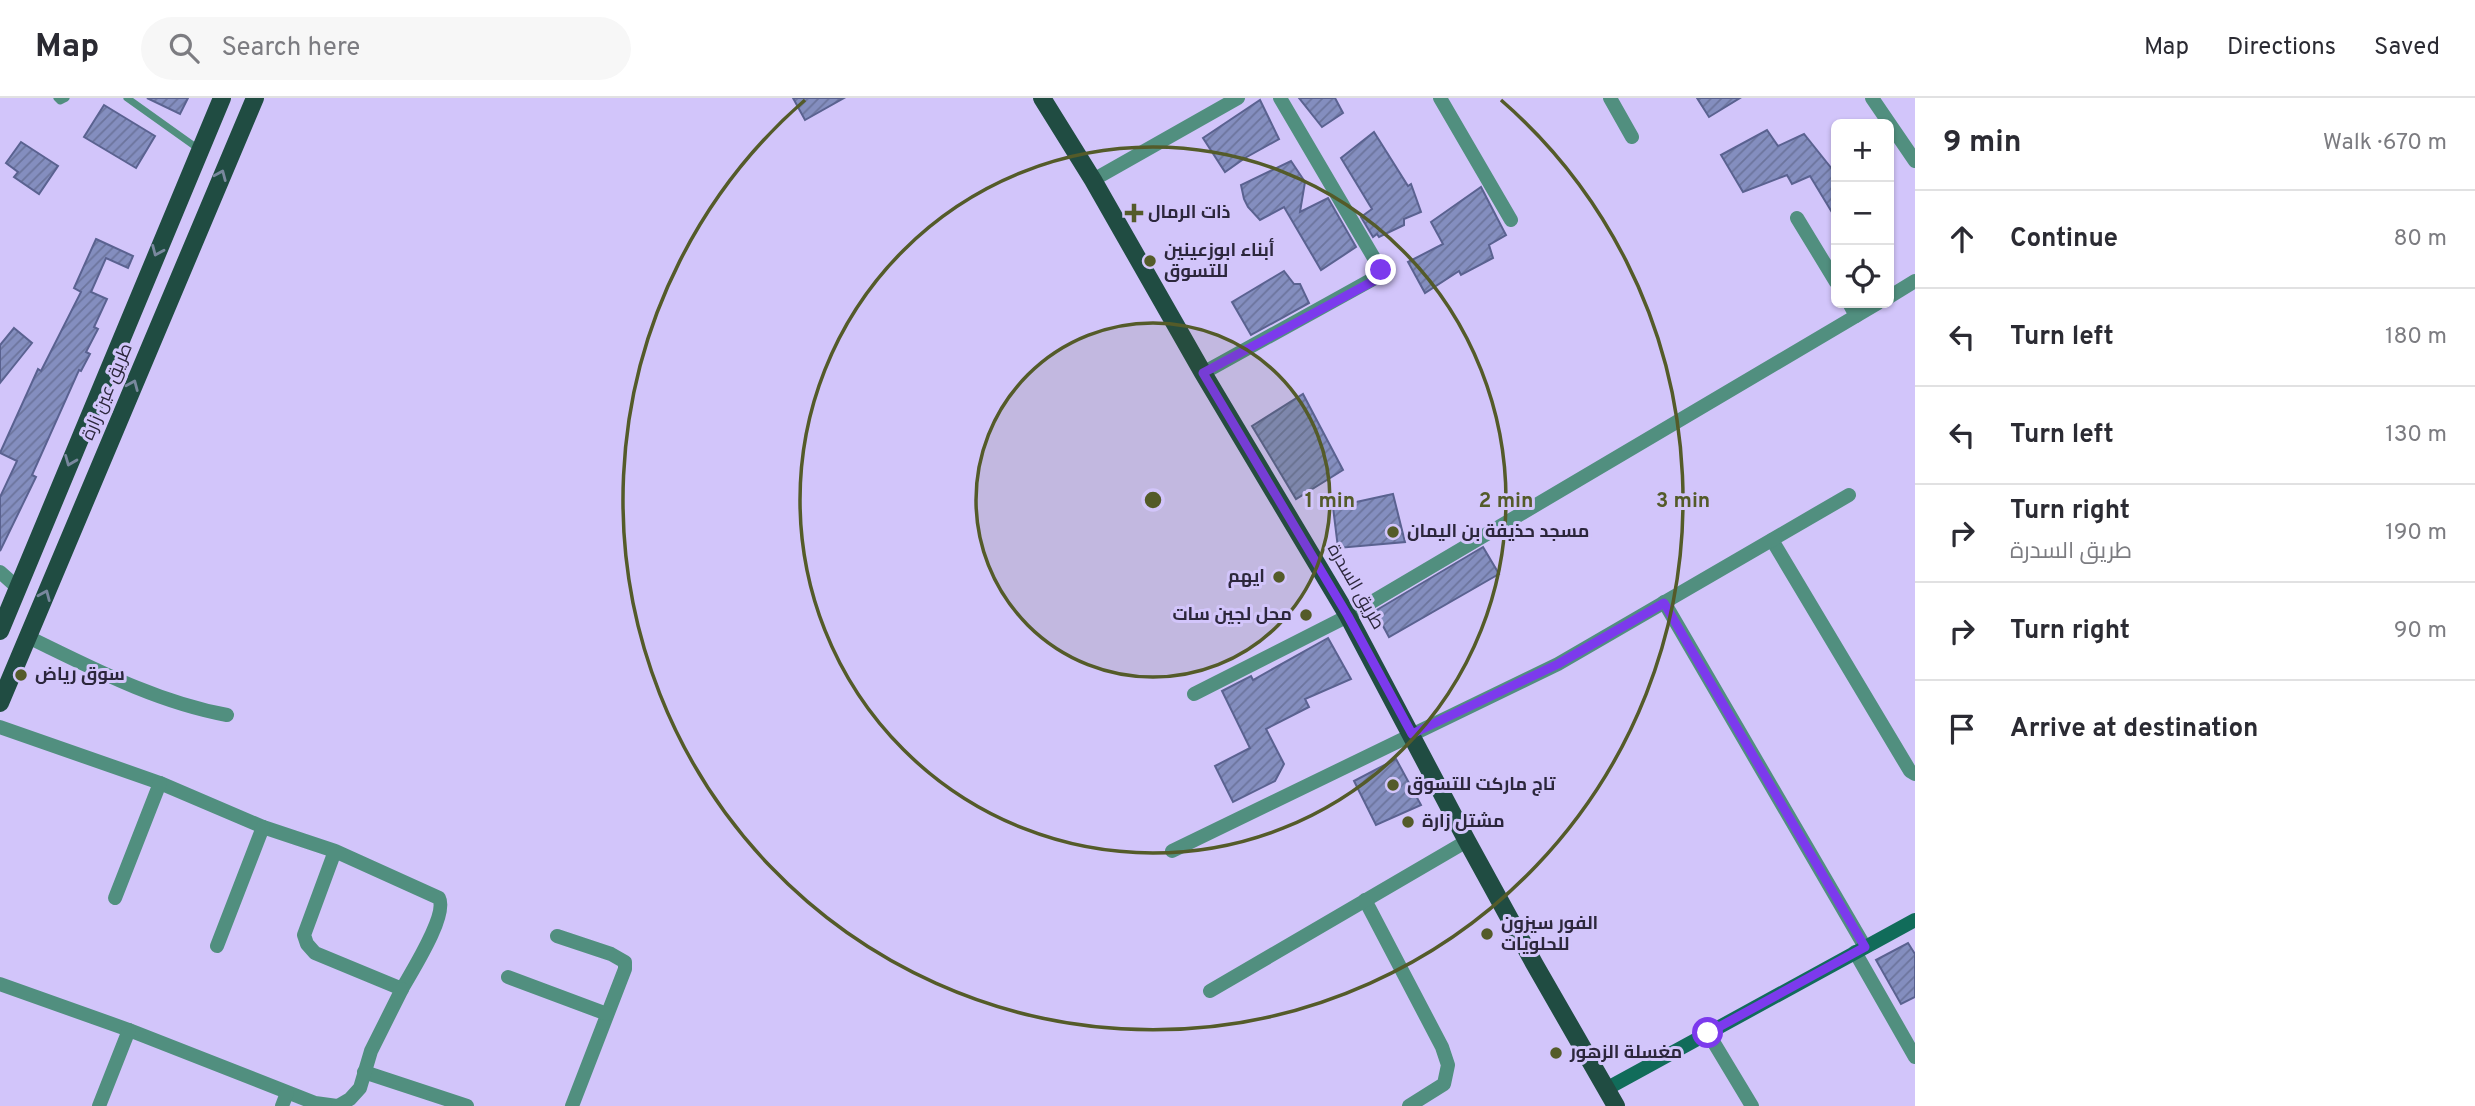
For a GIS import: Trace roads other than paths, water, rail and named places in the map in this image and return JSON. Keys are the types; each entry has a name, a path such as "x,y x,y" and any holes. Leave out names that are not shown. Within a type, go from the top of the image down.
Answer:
{"main road":[{"name":"طريق عين زارة","path":"0,631 222,98"},
{"name":"طريق عين زارة","path":"0,703 255,98"},
{"name":"طريق السدرة","path":"1042,98 1093,180 1203,373 1348,616 1467,841 1616,1106"},
{"path":"1606,1089 1915,920"}],"street":[{"path":"1093,180 1238,98"},
{"path":"1203,373 1382,274 1279,98"},
{"path":"1440,98 1511,220"},
{"path":"1610,98 1632,137"},
{"path":"1872,98 1915,160"},
{"path":"1797,218 1831,274"},
{"path":"1894,294 1915,281"},
{"path":"1194,694 1348,616 1853,309"},
{"path":"1172,851 1558,664 1849,495"},
{"path":"1772,540 1910,771 1915,774"},
{"path":"0,572 18,587"},
{"path":"1664,603 1860,949 1915,1057"},
{"path":"28,637 159,697 195,710 227,715"},
{"path":"0,727 160,783 263,827 335,851 429,892 442,902 436,925 371,1051 360,1088 350,1099 338,1106 285,1099 129,1030 0,984"},
{"path":"115,898 160,783"},
{"path":"217,946 263,827"},
{"path":"1210,991 1467,841"},
{"path":"335,851 304,935 307,944 315,953 402,989"},
{"path":"1365,900 1442,1047 1448,1065 1444,1084 1409,1106"},
{"path":"557,936 611,954 625,962 625,969 572,1106"},
{"path":"508,977 607,1014"},
{"path":"99,1106 129,1030"},
{"path":"1708,1033 1752,1106"},
{"path":"364,1072 467,1106"}],"lane":[{"path":"57,98 60,101 66,98"},
{"path":"127,98 200,150"}],"place":[{"name":"ذات الرمال","path":"1134,213"},
{"name":"أبناء ابوزعينين للتسوق","path":"1150,261"},
{"name":"مسجد حذيفة بن اليمان","path":"1393,532"},
{"name":"ايهم","path":"1279,577"},
{"name":"محل لجين سات","path":"1306,615"},
{"name":"سوق رياض","path":"21,675"},
{"name":"تاج ماركت للتسوق","path":"1393,785"},
{"name":"مشتل زارة","path":"1408,822"},
{"name":"الفور سيزون للحلويات","path":"1487,934"},
{"name":"مغسلة الزهور","path":"1556,1053"}]}
